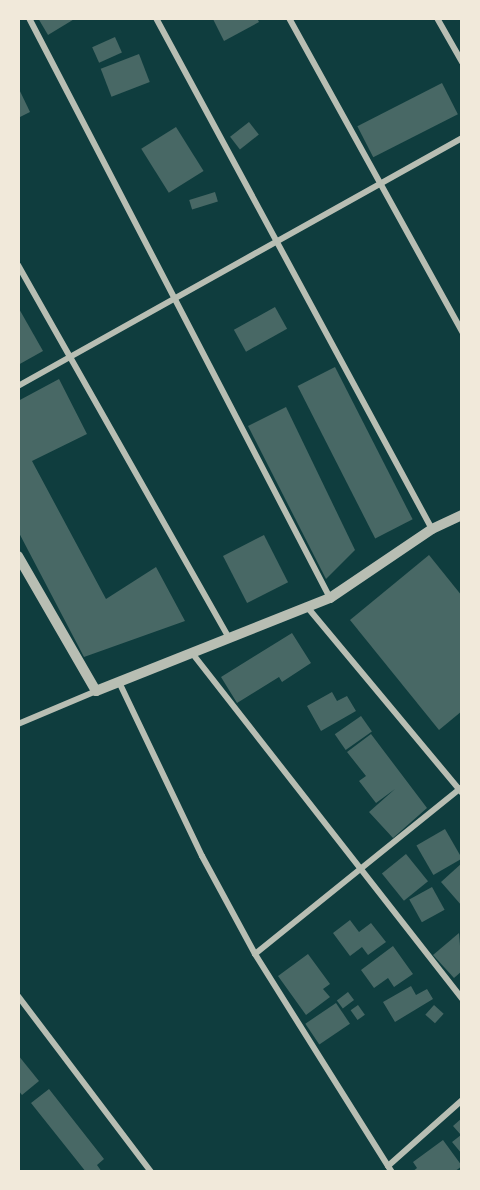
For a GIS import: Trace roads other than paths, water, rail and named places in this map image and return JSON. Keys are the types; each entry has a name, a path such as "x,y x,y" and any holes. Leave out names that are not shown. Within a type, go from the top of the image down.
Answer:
{"street":[{"path":"29,18 172,300 330,598"},
{"path":"156,18 432,529"},
{"path":"289,18 462,332"},
{"path":"437,18 460,53 462,62"},
{"path":"18,386 277,243 380,181 462,138"},
{"path":"18,265 229,638"},
{"path":"18,724 96,690 330,598 432,529 462,515"},
{"path":"18,556 96,690"},
{"path":"255,954 461,790 308,608"},
{"path":"191,652 358,870 462,999"},
{"path":"119,682 202,856 255,954 390,1169 462,1100"},
{"path":"18,996 151,1172"}]}
